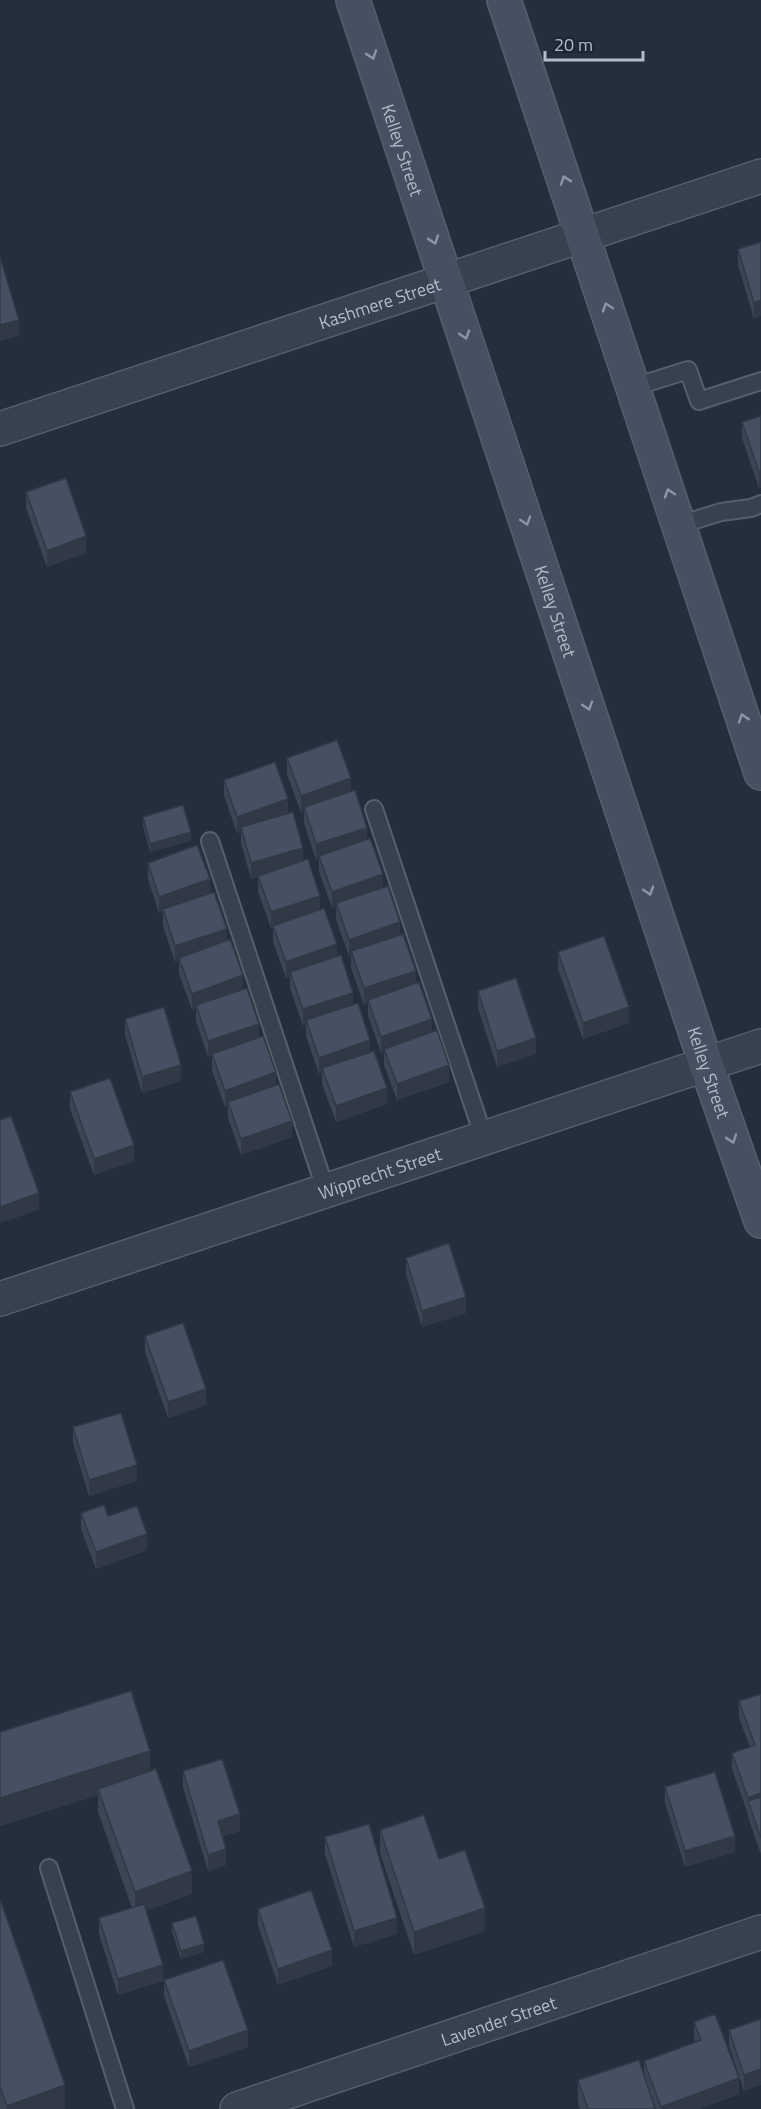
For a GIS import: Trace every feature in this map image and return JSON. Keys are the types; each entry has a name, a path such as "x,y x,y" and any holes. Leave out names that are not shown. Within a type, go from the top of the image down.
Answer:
{"main road":[{"name":"Kelley Street","path":"353,0 706,1064 761,1221"},
{"path":"504,0 761,773"}],"street":[{"name":"Kashmere Street","path":"0,429 761,176"},
{"name":"Wipprecht Street","path":"0,1299 761,1046"},
{"name":"Lavender Street","path":"237,2109 761,1932"}],"lane":[{"path":"634,387 688,370 699,401 761,381"},
{"path":"679,525 721,512 751,508 761,504"},
{"path":"374,809 484,1138"},
{"path":"210,841 326,1191"},
{"path":"49,1868 125,2109"}],"building":[{"path":"761,242 761,300 754,303 738,249"},
{"path":"0,257 19,320 0,325"},
{"path":"761,416 761,471 759,472 742,422"},
{"path":"66,478 86,536 47,551 26,492"},
{"path":"337,740 351,778 301,796 287,758"},
{"path":"275,762 288,799 237,817 224,780"},
{"path":"355,790 367,828 316,844 304,807"},
{"path":"183,805 191,832 150,844 143,817"},
{"path":"293,812 303,848 251,863 241,827"},
{"path":"370,838 383,874 332,892 319,856"},
{"path":"197,845 210,879 159,897 148,863"},
{"path":"308,859 320,896 271,912 258,876"},
{"path":"388,886 400,922 349,940 336,903"},
{"path":"214,892 227,929 175,946 163,909"},
{"path":"324,908 337,944 286,962 273,926"},
{"path":"403,934 416,971 364,988 351,951"},
{"path":"604,936 629,1007 583,1023 558,952"},
{"path":"230,939 243,975 192,994 179,958"},
{"path":"341,955 353,993 303,1009 290,972"},
{"path":"516,978 536,1038 497,1051 478,991"},
{"path":"419,982 432,1019 381,1037 368,1000"},
{"path":"247,988 259,1024 208,1041 196,1005"},
{"path":"358,1003 370,1040 319,1058 306,1020"},
{"path":"164,1007 181,1065 142,1077 125,1019"},
{"path":"437,1030 449,1065 397,1084 384,1049"},
{"path":"263,1036 276,1072 225,1091 212,1054"},
{"path":"374,1051 387,1088 336,1106 322,1068"},
{"path":"110,1078 134,1145 94,1159 70,1092"},
{"path":"279,1084 292,1121 241,1139 228,1102"},
{"path":"11,1116 39,1193 0,1207 0,1120"},
{"path":"449,1243 466,1297 422,1311 406,1258"},
{"path":"183,1323 206,1389 168,1402 145,1336"},
{"path":"121,1413 137,1465 89,1480 73,1427"},
{"path":"104,1505 108,1516 137,1506 147,1534 96,1552 81,1513"},
{"path":"131,1691 150,1751 0,1798 0,1732"},
{"path":"761,1694 761,1793 748,1798 732,1753 755,1745 739,1701"},
{"path":"222,1759 240,1814 218,1821 226,1849 208,1855 183,1771"},
{"path":"156,1769 192,1871 135,1892 98,1789"},
{"path":"715,1772 735,1836 685,1851 665,1787"},
{"path":"761,1797 761,1838 748,1801"},
{"path":"424,1815 439,1859 465,1850 485,1908 414,1932 380,1830"},
{"path":"369,1824 397,1918 354,1931 325,1837"},
{"path":"311,1890 332,1950 278,1969 258,1909"},
{"path":"0,1899 65,2085 7,2106 0,2087"},
{"path":"144,1904 163,1965 118,1979 99,1918"},
{"path":"196,1916 204,1944 181,1951 172,1923"},
{"path":"223,1960 248,2030 189,2051 164,1980"},
{"path":"715,2014 739,2078 661,2107 644,2061 701,2040 694,2022"},
{"path":"761,2019 761,2069 744,2075 729,2030"},
{"path":"639,2060 655,2109 588,2109 578,2080"}]}
